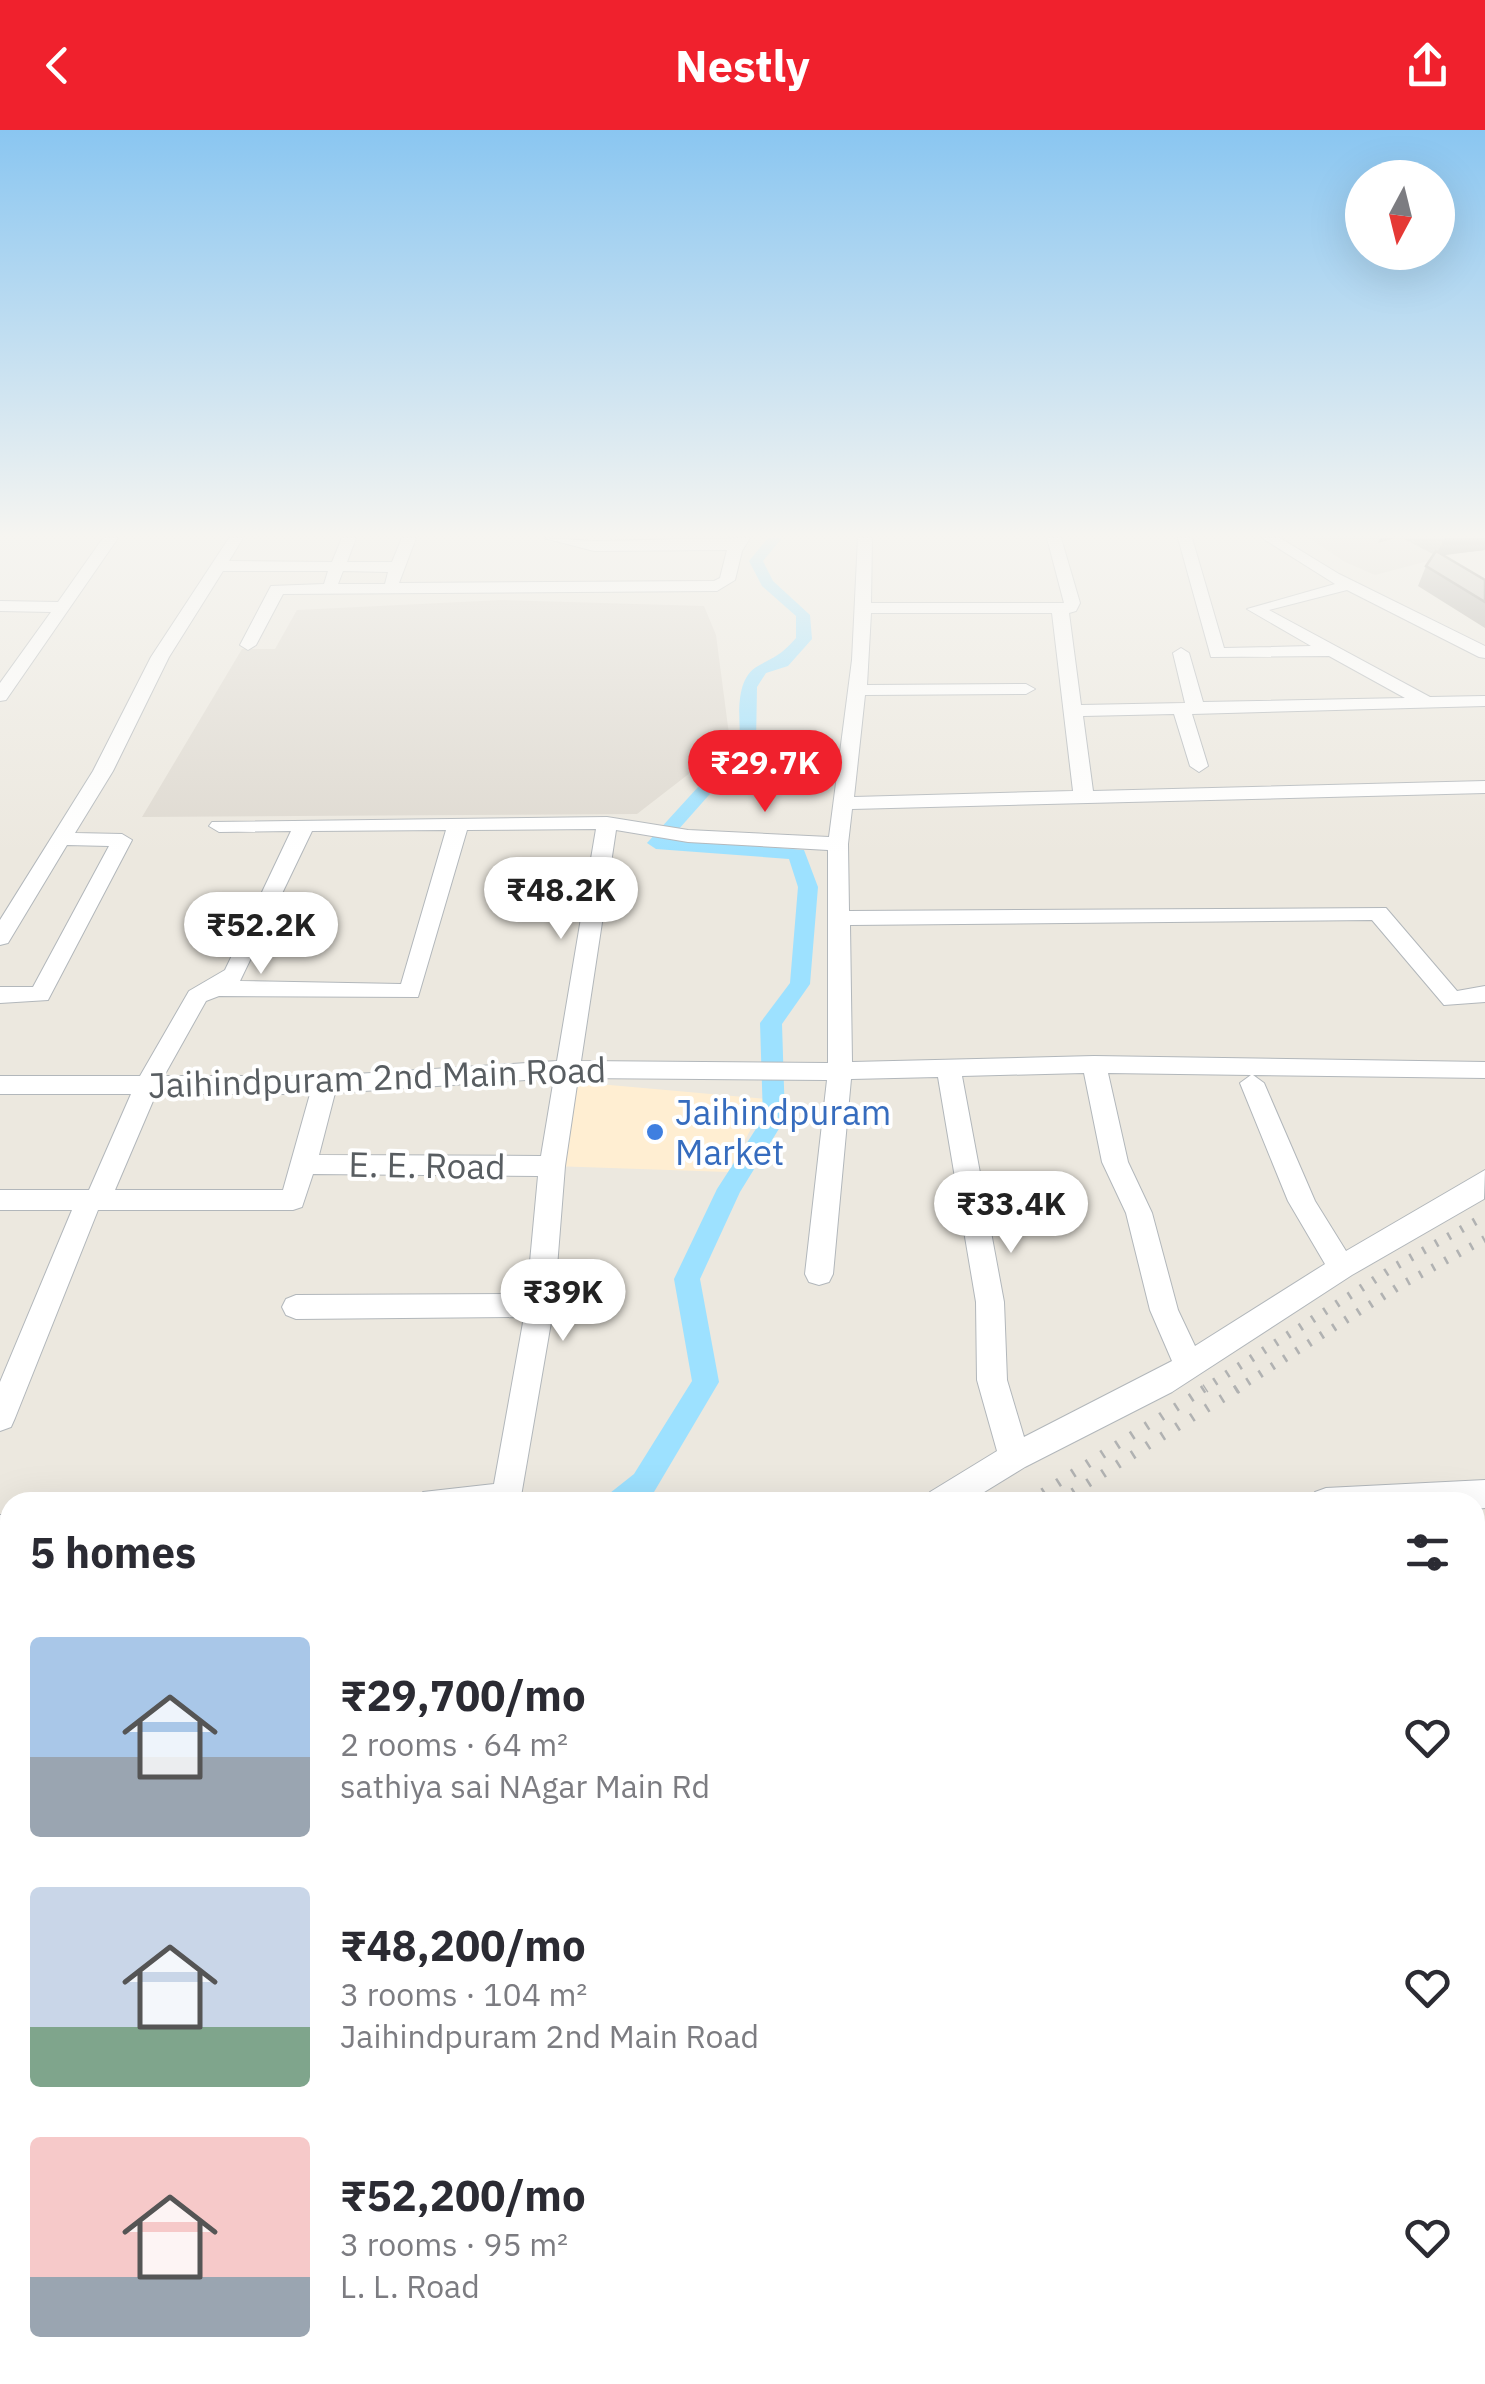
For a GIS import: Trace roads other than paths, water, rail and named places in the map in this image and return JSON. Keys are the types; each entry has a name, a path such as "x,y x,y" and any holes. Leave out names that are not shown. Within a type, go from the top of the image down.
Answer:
{"street":[{"path":"0,696 39,643"},
{"path":"0,938 104,771 169,643"},
{"path":"819,1274 840,1071 838,844 860,643"},
{"path":"1064,643 1084,798"},
{"path":"1213,643 1216,654 1336,651"},
{"path":"1321,643 1425,702"},
{"path":"1180,653 1200,766"},
{"path":"856,690 1026,689"},
{"path":"1071,711 1485,701"},
{"path":"841,803 1485,788"},
{"path":"219,826 607,823 688,836 838,844"},
{"path":"506,1492 540,1305 552,1166 607,823"},
{"path":"216,988 410,992 459,824"},
{"path":"0,1418 147,1085 196,996 216,988 234,974 304,826"},
{"path":"0,995 40,995 122,840 61,839"},
{"path":"837,918 1378,913 1452,1000 1485,994"},
{"path":"1094,1064 1116,1162 1139,1213 1164,1310 1190,1364"},
{"path":"1127,1065 1485,1070"},
{"path":"1127,1065 1184,1081 1430,1087 1485,1084"},
{"name":"Jaihindpuram 2nd Main Road","path":"0,1085 325,1085 568,1069 796,1072 1127,1065"},
{"path":"948,1067 990,1302 992,1380 1014,1457"},
{"path":"1252,1084 1294,1192 1316,1232 1342,1267"},
{"path":"0,1200 293,1200 325,1085"},
{"name":"E. E. Road","path":"303,1164 552,1166"},
{"path":"957,1492 1014,1457 1078,1428 1190,1364 1342,1267 1460,1201 1485,1180"},
{"path":"296,1307 540,1305"}],"waterway":[{"path":"633,1492 644,1483 706,1382 687,1279 729,1189 774,1119 771,1023 800,984 808,887 797,854 656,843 748,742 749,687 760,670 782,663 800,643"}],"railway":[{"path":"1202,1390 1396,1266 1485,1216"},
{"path":"1235,1390 1398,1287 1485,1239"},
{"path":"1044,1492 1206,1388"},
{"path":"1074,1492 1239,1388"}],"place":[{"name":"Jaihindpuram Market","path":"655,1132"}]}
